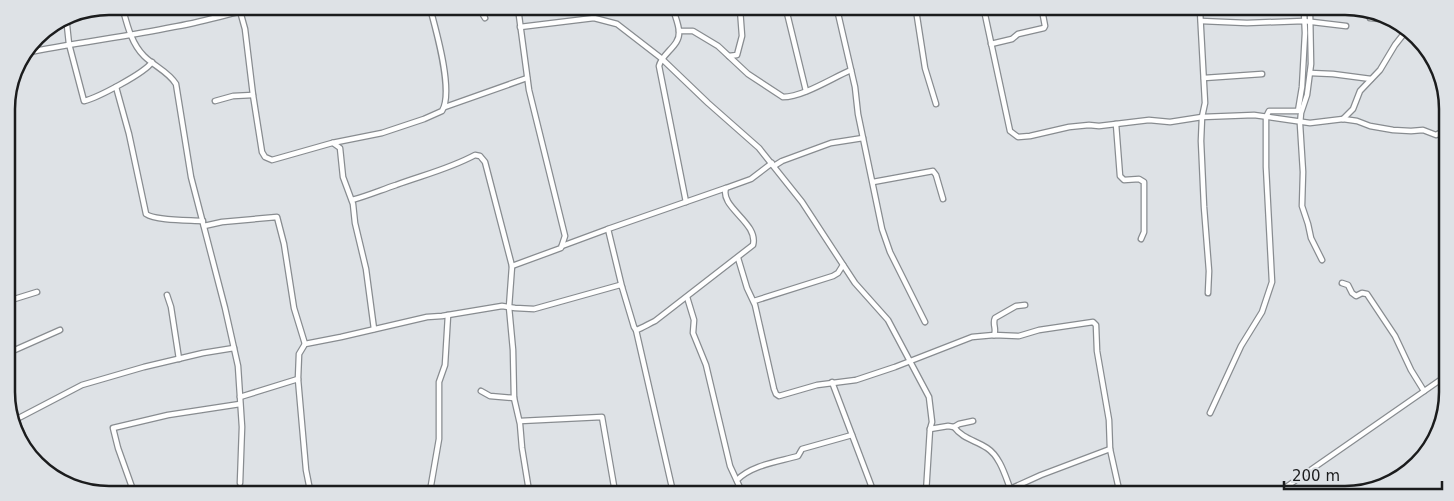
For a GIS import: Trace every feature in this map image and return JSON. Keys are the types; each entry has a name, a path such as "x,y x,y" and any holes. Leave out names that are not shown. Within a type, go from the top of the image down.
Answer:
{"street":[{"path":"124,15 130,36 138,48 152,62 172,77 176,84 191,177 204,223 238,366 242,447 240,483"},
{"path":"35,51 69,44 130,36 227,15"},
{"path":"241,15 245,29 262,152 267,158 272,160 284,158 332,142 382,133 440,113 446,101 445,77 432,15"},
{"path":"519,15 527,78 541,143 562,219 565,236 562,246"},
{"path":"675,15 679,31 676,42 662,58 660,66 686,202"},
{"path":"729,56 737,55 742,42 740,15"},
{"path":"787,15 806,91"},
{"path":"838,15 851,70 882,229 890,252 925,322"},
{"path":"917,15 926,68 936,104"},
{"path":"985,15 1004,111 1011,134 1018,136 1030,136 1069,127 1149,120 1170,122 1202,117 1254,115 1310,123 1343,119 1393,130 1423,130 1436,135 1439,134"},
{"path":"991,44 1012,39 1018,34 1044,28 1043,15"},
{"path":"1200,15 1205,103 1202,117 1204,207 1209,271 1208,293"},
{"path":"1305,15 1311,48 1310,73 1300,122 1303,172 1302,206 1311,238 1322,260"},
{"path":"1210,413 1237,352 1262,312 1272,282 1266,167 1266,116 1268,111 1274,110 1298,111 1302,87 1305,33 1309,15"},
{"path":"520,27 594,18 611,21 626,29 662,58 708,104 759,148 802,202 855,283 888,320 929,397 932,422 926,486"},
{"path":"1201,21 1247,23 1307,21 1346,26"},
{"path":"67,25 69,44 84,101 116,87 144,71 152,62"},
{"path":"679,31 696,32 703,39 718,46 748,74 782,97 806,91 851,70"},
{"path":"1343,119 1353,109 1360,91 1380,70 1403,35"},
{"path":"667,51 668,64"},
{"path":"1310,73 1333,74 1371,80"},
{"path":"1204,78 1262,74"},
{"path":"444,108 527,78"},
{"path":"116,87 129,134 146,215 204,223 278,218 294,308 305,344 299,354 298,379 306,470 309,486"},
{"path":"214,101 233,96 253,95"},
{"path":"1116,124 1120,176 1124,180 1139,179 1144,182 1144,232 1140,239"},
{"path":"512,266 550,253 562,246 608,229 751,180 773,165 831,143 863,138"},
{"path":"340,148 351,139"},
{"path":"332,142 340,148 343,178 352,200 355,223 366,269 374,329"},
{"path":"352,200 445,170 478,155 482,157 488,167 512,266 510,307 514,350 514,398 520,421 528,486"},
{"path":"873,182 933,171 943,199"},
{"path":"636,330 655,321 751,247 754,240 752,233 726,199 724,192 726,188"},
{"path":"608,229 631,322 636,330 671,486"},
{"path":"738,258 747,288 754,301 776,394 780,395 832,382 856,380 967,338 994,335 1019,336 1039,330 1093,322 1096,325 1097,351 1109,420 1110,449 1118,486"},
{"path":"754,301 833,276 838,273 843,265"},
{"path":"1342,283 1348,285 1356,296 1362,293 1367,294 1394,336 1424,391"},
{"path":"305,344 341,338 427,317 502,306 534,309 620,285 622,287"},
{"path":"15,299 37,292"},
{"path":"167,295 171,307 179,359"},
{"path":"687,297 694,320 693,333 706,365 730,466 740,486"},
{"path":"994,335 996,331 993,322 995,318 1016,306 1025,305"},
{"path":"431,486 439,439 439,382 446,365 448,315"},
{"path":"15,350 60,330"},
{"path":"19,419 82,385 179,359 234,348"},
{"path":"240,397 298,379"},
{"path":"1287,486 1439,381"},
{"path":"832,382 871,486"},
{"path":"481,391 490,396 514,398"},
{"path":"132,486 113,428 168,415 240,404"},
{"path":"520,421 602,417 614,486"},
{"path":"930,429 954,427 973,421"},
{"path":"954,427 960,434 987,448 995,455 1009,486"},
{"path":"737,480 742,475 761,465 798,456 802,448 852,435"},
{"path":"1020,486 1041,475 1110,449"}]}
